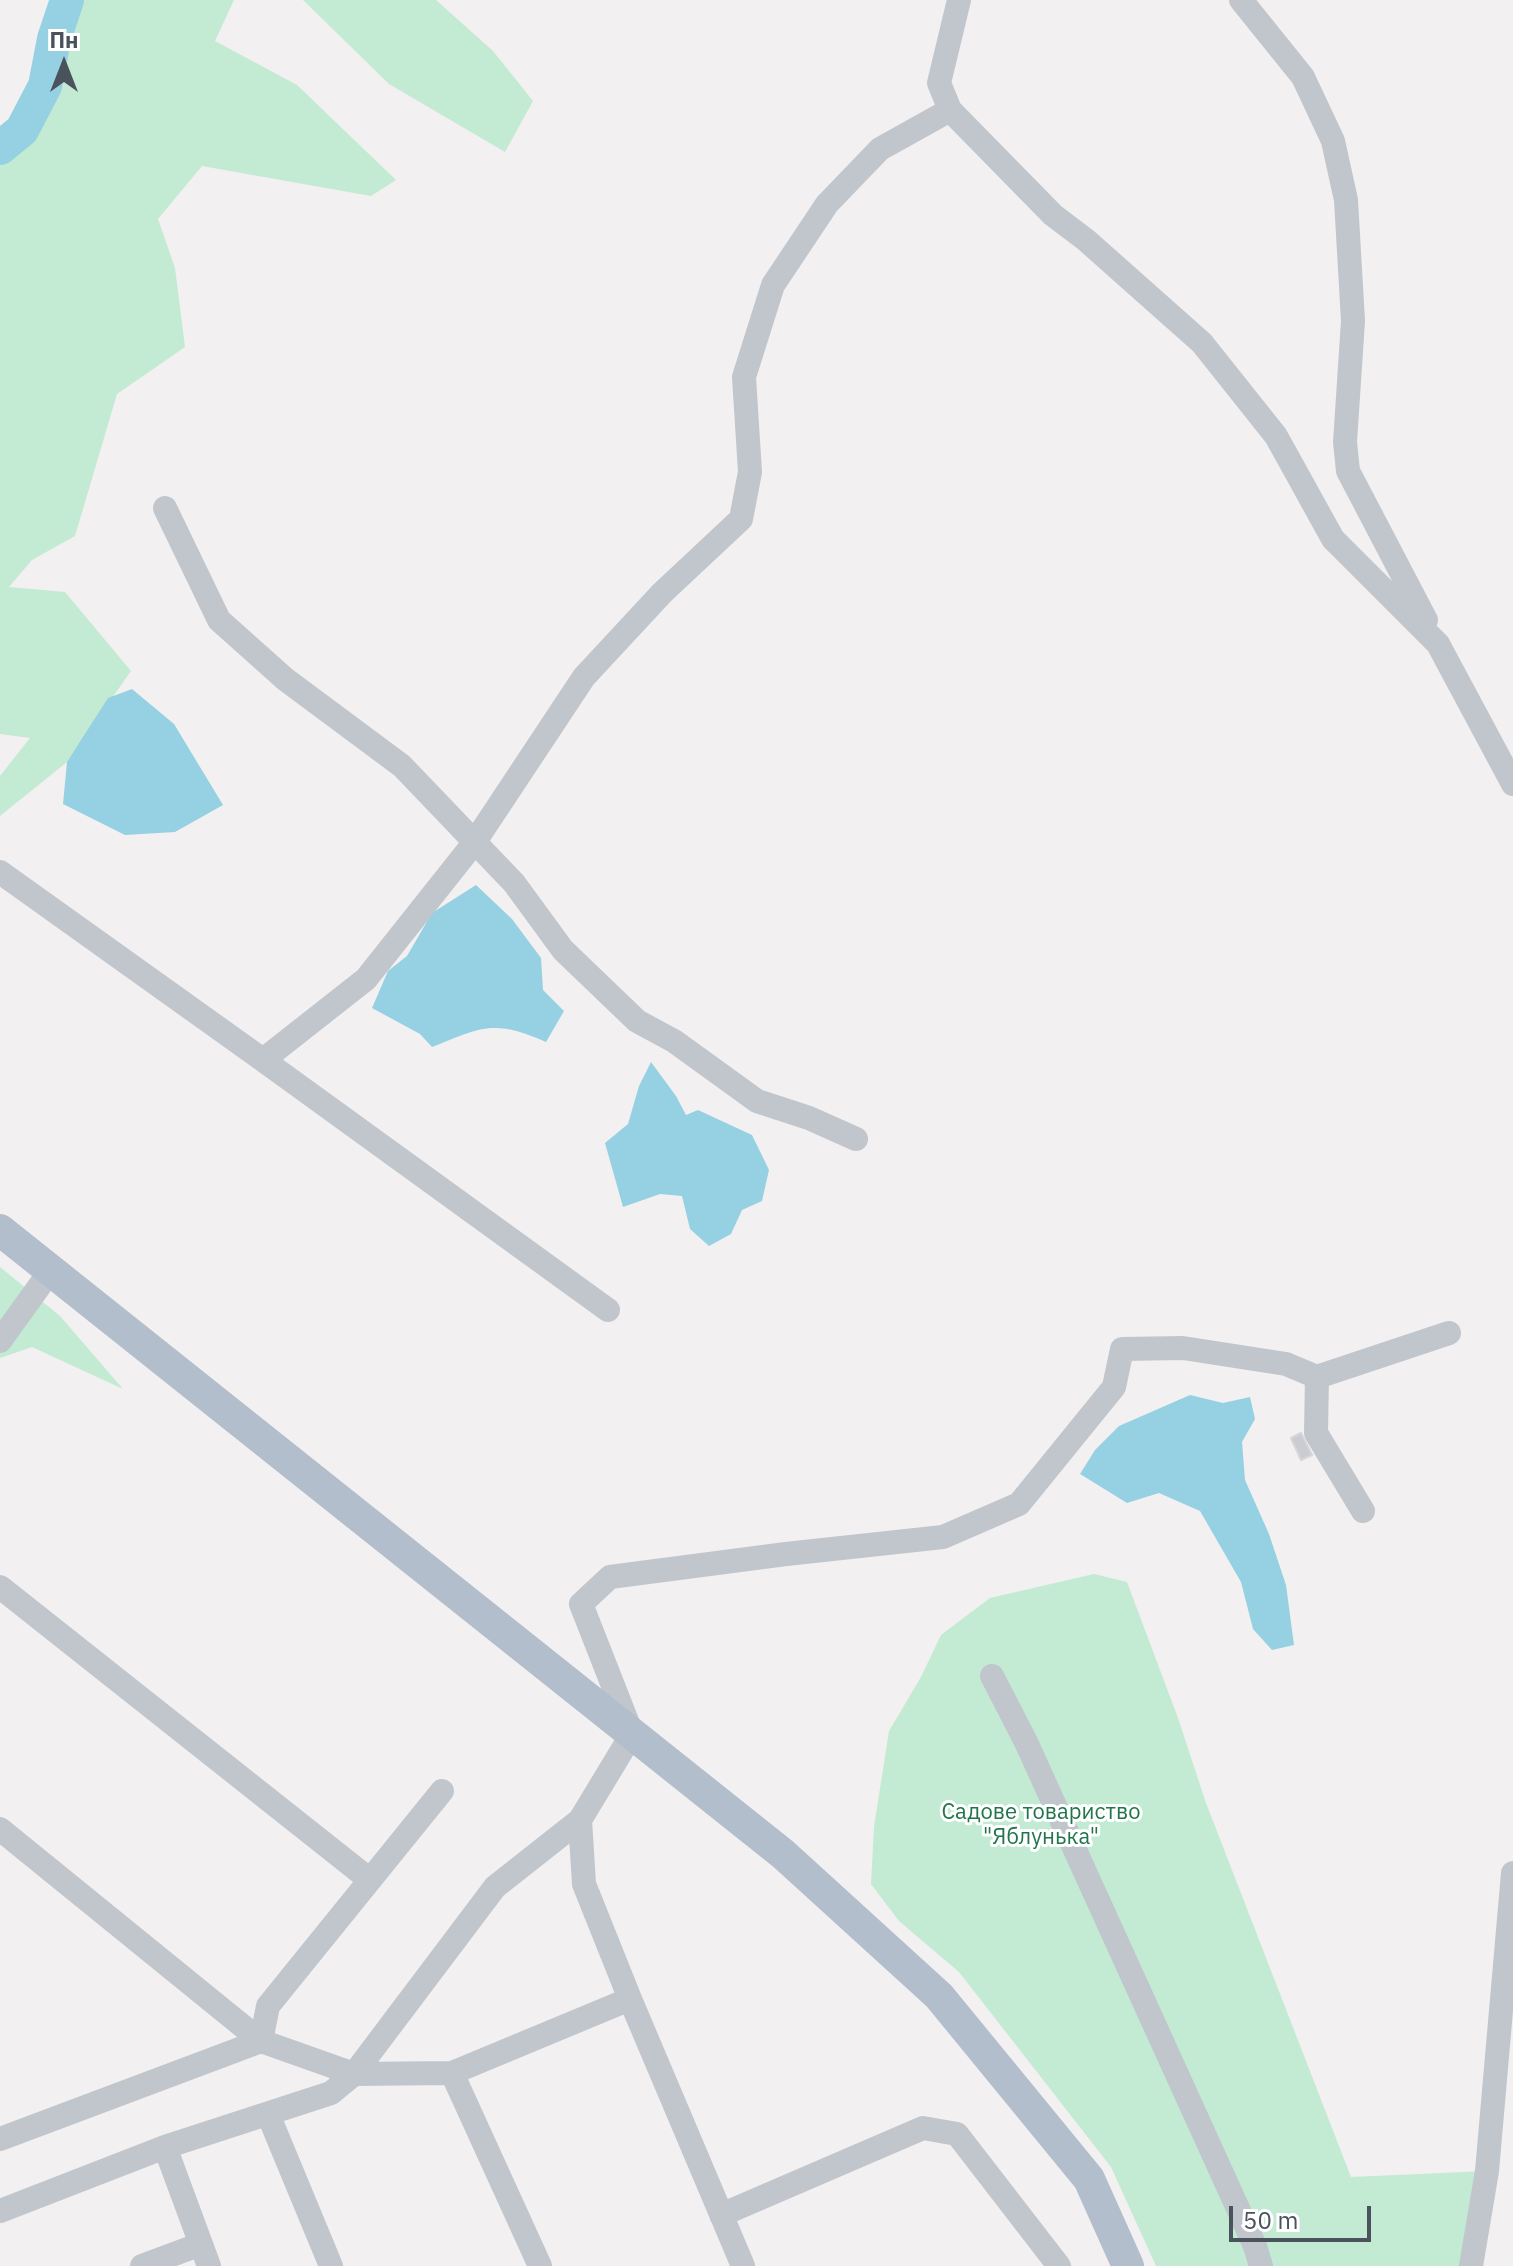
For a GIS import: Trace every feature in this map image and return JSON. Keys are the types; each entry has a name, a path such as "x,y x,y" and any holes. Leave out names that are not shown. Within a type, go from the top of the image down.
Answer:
{"main road":[{"path":"0,1230 783,1854 939,1996 1089,2179 1128,2266"}],"street":[{"path":"959,0 939,83 950,110 1053,215 1086,240 1202,343 1276,436 1333,539 1438,644"},
{"path":"1241,0 1303,77 1333,141 1346,200 1353,321 1345,442 1348,471 1513,784"},
{"path":"263,1060 366,979 474,843 584,677 662,593 741,519 750,472 744,377 773,285 827,204 880,149 950,110"},
{"path":"165,508 219,620 285,679 402,766 514,883 563,950 637,1021 674,1041 757,1101 809,1118 856,1139"},
{"path":"0,872 608,1310"},
{"path":"0,1341 51,1270"},
{"path":"0,2211 165,2147 331,2093 354,2074 495,1887 580,1820 632,1734 581,1604 610,1577 943,1537 1019,1504 1114,1387 1122,1349 1183,1348 1286,1364 1317,1377 1449,1333"},
{"path":"1317,1377 1316,1433 1363,1511"},
{"path":"0,1587 370,1880"},
{"path":"992,1676 1026,1742 1249,2232 1261,2266"},
{"path":"261,2041 268,2006 442,1791"},
{"path":"580,1820 584,1884 743,2266"},
{"path":"0,1829 261,2041 354,2074 452,2073 630,1999"},
{"path":"1471,2266 1487,2171 1513,1873"},
{"path":"0,2139 261,2041"},
{"path":"452,2073 540,2266"},
{"path":"268,2114 331,2266"},
{"path":"721,2215 923,2128 957,2134 1059,2266"},
{"path":"142,2266 205,2255 165,2147"}],"green space":[{"path":"80,0 234,0 215,41 297,85 396,180 371,196 202,166 158,219 175,268 185,347 117,394 75,536 32,560 9,587 65,592 131,671 67,762 0,816 0,776 30,738 0,734 0,157 47,109"},
{"path":"303,0 436,0 493,51 533,101 505,152 389,84"},
{"path":"0,1267 60,1316 123,1389 32,1347 0,1358"},
{"name":"Садове товариство \"Яблунька\"","path":"1094,1574 1127,1582 1206,1803 1351,2177 1487,2171 1469,2266 1156,2266 1111,2167 959,1972 899,1921 871,1884 874,1827 889,1731 921,1677 941,1635 990,1598"}],"water":[{"path":"132,689 174,724 223,805 175,832 125,835 63,804 67,762 108,698"},
{"path":"476,885 512,919 541,958 543,990 564,1011 546,1042 513,1030 488,1028 432,1047 420,1034 372,1008 388,971 407,956 432,913"},
{"path":"651,1062 686,1115 698,1110 752,1135 769,1170 762,1201 742,1210 731,1234 709,1246 690,1229 682,1196 660,1194 623,1207 605,1143 628,1124 639,1086"},
{"path":"1190,1395 1223,1403 1250,1397 1255,1419 1242,1442 1245,1480 1269,1534 1286,1585 1294,1645 1272,1650 1253,1629 1241,1582 1200,1511 1159,1493 1127,1503 1080,1474 1095,1450 1119,1426"}],"building":[{"path":"1301,1433 1312,1455 1301,1460 1291,1438"}],"waterway":[{"path":"0,148 22,130 45,86 54,39 67,0"}]}
